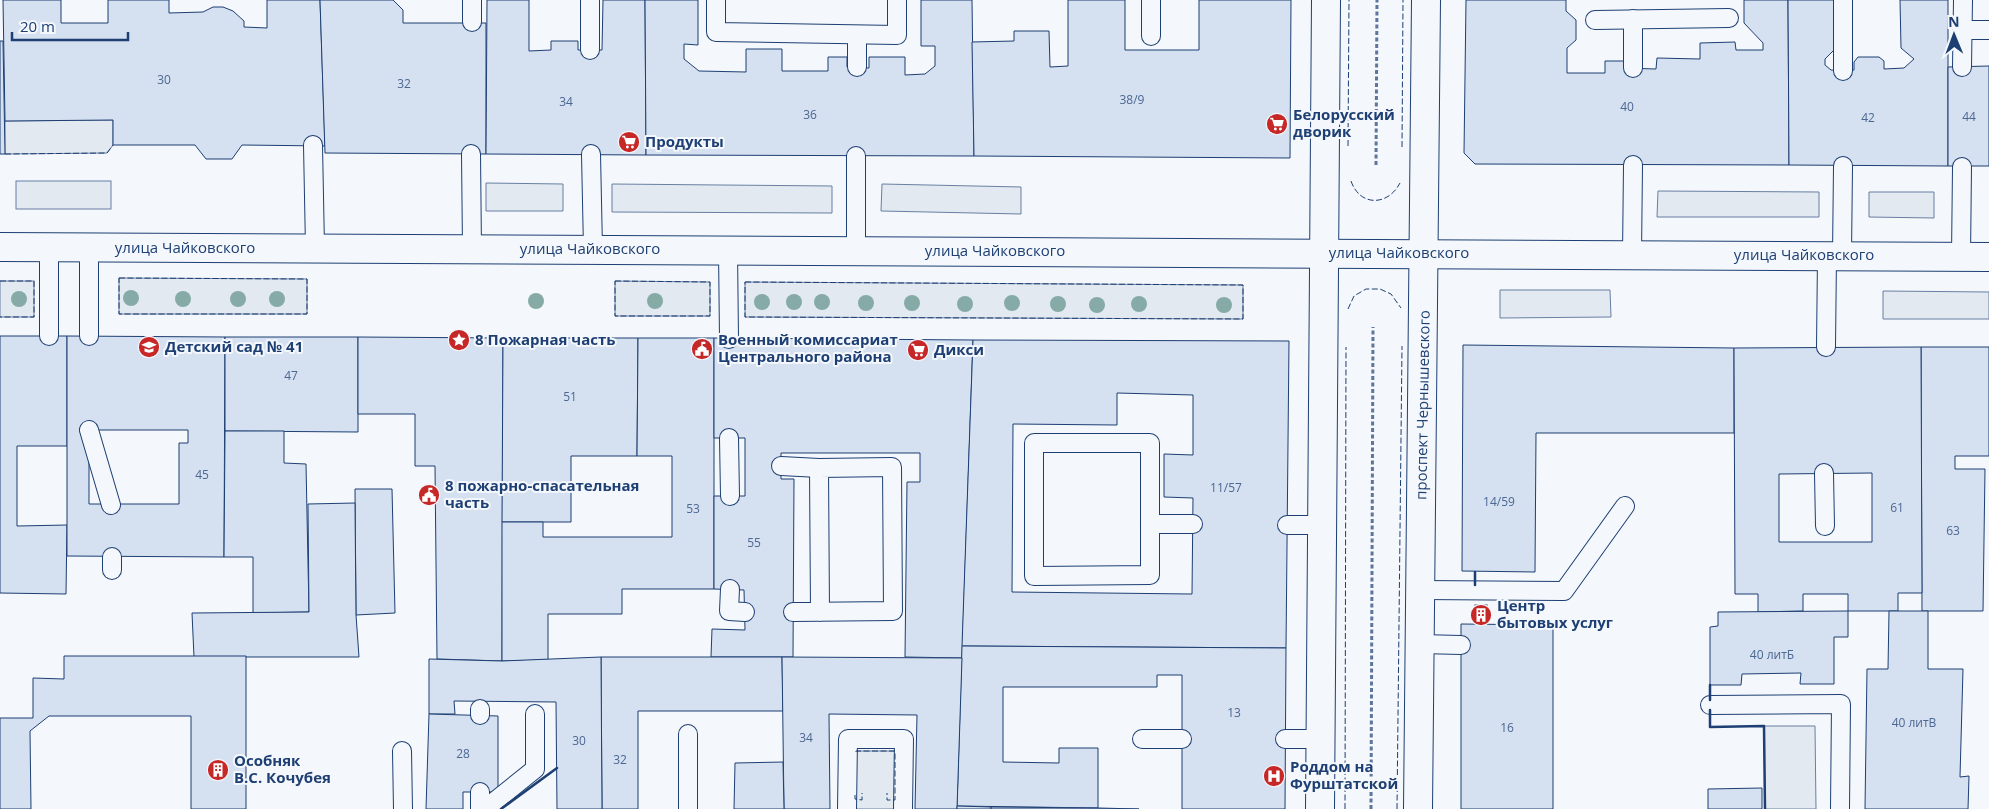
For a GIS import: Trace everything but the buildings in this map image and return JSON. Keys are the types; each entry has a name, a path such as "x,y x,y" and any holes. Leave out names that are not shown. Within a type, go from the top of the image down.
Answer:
{"street":[{"path":"1320,809 1326,0"},
{"name":"проспект Чернышевского","path":"1418,809 1426,0"},
{"name":"улица Чайковского","path":"0,247 1989,257"}],"lane":[{"path":"472,0 472,22"},
{"path":"590,0 590,50"},
{"path":"716,0 716,32 857,35 896,35 897,0"},
{"path":"1151,0 1151,36"},
{"path":"1843,0 1843,71"},
{"path":"1962,67 1963,0"},
{"path":"1595,20 1729,18"},
{"path":"1633,19 1633,68"},
{"path":"1963,30 1989,30"},
{"path":"856,67 857,35"},
{"path":"313,145 315,248"},
{"path":"471,154 472,249"},
{"path":"591,154 593,249"},
{"path":"856,156 856,251"},
{"path":"1632,254 1633,165"},
{"path":"1826,347 1842,166"},
{"path":"1962,167 1962,256"},
{"path":"49,247 49,336"},
{"path":"89,247 89,336"},
{"path":"728,250 729,339"},
{"path":"89,430 111,505"},
{"path":"728,438 737,463 730,496"},
{"path":"1150,442 1150,524 1150,575 1034,576 1034,443 1150,442"},
{"path":"781,466 819,468 892,467 893,611 793,612"},
{"path":"819,468 820,612"},
{"path":"1824,473 1825,526"},
{"path":"1421,590 1564,591 1624,506"},
{"path":"1150,524 1193,524"},
{"path":"1288,525 1323,525"},
{"path":"730,589 729,611 744,612"},
{"path":"1420,644 1461,645"},
{"path":"1710,705 1841,704 1840,809"},
{"path":"486,809 535,768 535,714"},
{"path":"688,734 688,809"},
{"path":"1142,738 1182,738"},
{"path":"847,809 848,739 904,740 904,809"},
{"path":"1285,739 1321,739"},
{"path":"402,752 402,809"}],"path":[{"path":"1376,165 1377,0"},
{"path":"1371,809 1374,327"}],"shaded area":[{"path":"113,120 113,145 107,153 5,154 5,121"},
{"path":"16,181 111,181 111,209 16,209"},
{"path":"486,183 563,184 563,211 486,211"},
{"path":"612,184 832,186 832,213 612,212"},
{"path":"882,184 1021,187 1021,214 881,211"},
{"path":"1658,191 1819,192 1819,217 1657,217"},
{"path":"1869,192 1934,192 1934,218 1869,217"},
{"path":"119,278 307,279 307,314 119,314"},
{"path":"0,281 34,281 34,317 0,317"},
{"path":"615,281 710,282 710,316 615,316"},
{"path":"745,282 1243,285 1243,319 745,317"},
{"path":"1500,290 1610,290 1611,317 1500,318"},
{"path":"1883,291 1989,292 1989,319 1883,319"},
{"path":"1764,726 1815,726 1816,809 1765,809"},
{"path":"856,751 895,751 895,809 856,809"}],"fence":[{"path":"1348,146 1349,0"},
{"path":"1402,147 1403,0"},
{"path":"5,154 107,153 113,145"},
{"path":"1351,181 1361,196 1374,200 1389,196 1400,183"},
{"path":"119,278 307,279 307,314 119,314 119,278"},
{"path":"0,281 34,281 34,317 0,317"},
{"path":"615,281 710,282 710,316 615,316 615,281"},
{"path":"745,282 1243,285 1243,319 745,317 745,282"},
{"path":"1348,309 1354,296 1366,289 1380,289 1391,294 1401,308"},
{"path":"1397,809 1402,346"},
{"path":"1345,809 1346,347"},
{"path":"856,752 895,751 895,800 887,800 887,793"},
{"path":"855,795 855,799 862,800 862,793"}],"wall":[{"path":"1475,572 1475,585"},
{"path":"1710,685 1710,700"},
{"path":"1710,710 1710,727 1764,726 1765,809"},
{"path":"501,809 557,768"}],"place":[{"name":"Белорусский дворик","path":"1277,124"},
{"name":"Продукты","path":"629,142"},
{"name":"8 Пожарная часть","path":"459,340"},
{"name":"Детский сад № 41","path":"149,347"},
{"name":"Военный комиссариат Центрального района","path":"702,349"},
{"name":"Дикси","path":"918,350"},
{"name":"8 пожарно-спасательная часть","path":"429,495"},
{"name":"Центр бытовых услуг","path":"1481,615"},
{"name":"Особняк В.С. Кочубея","path":"218,770"},
{"name":"Роддом на Фурштатской","path":"1274,776"}]}
